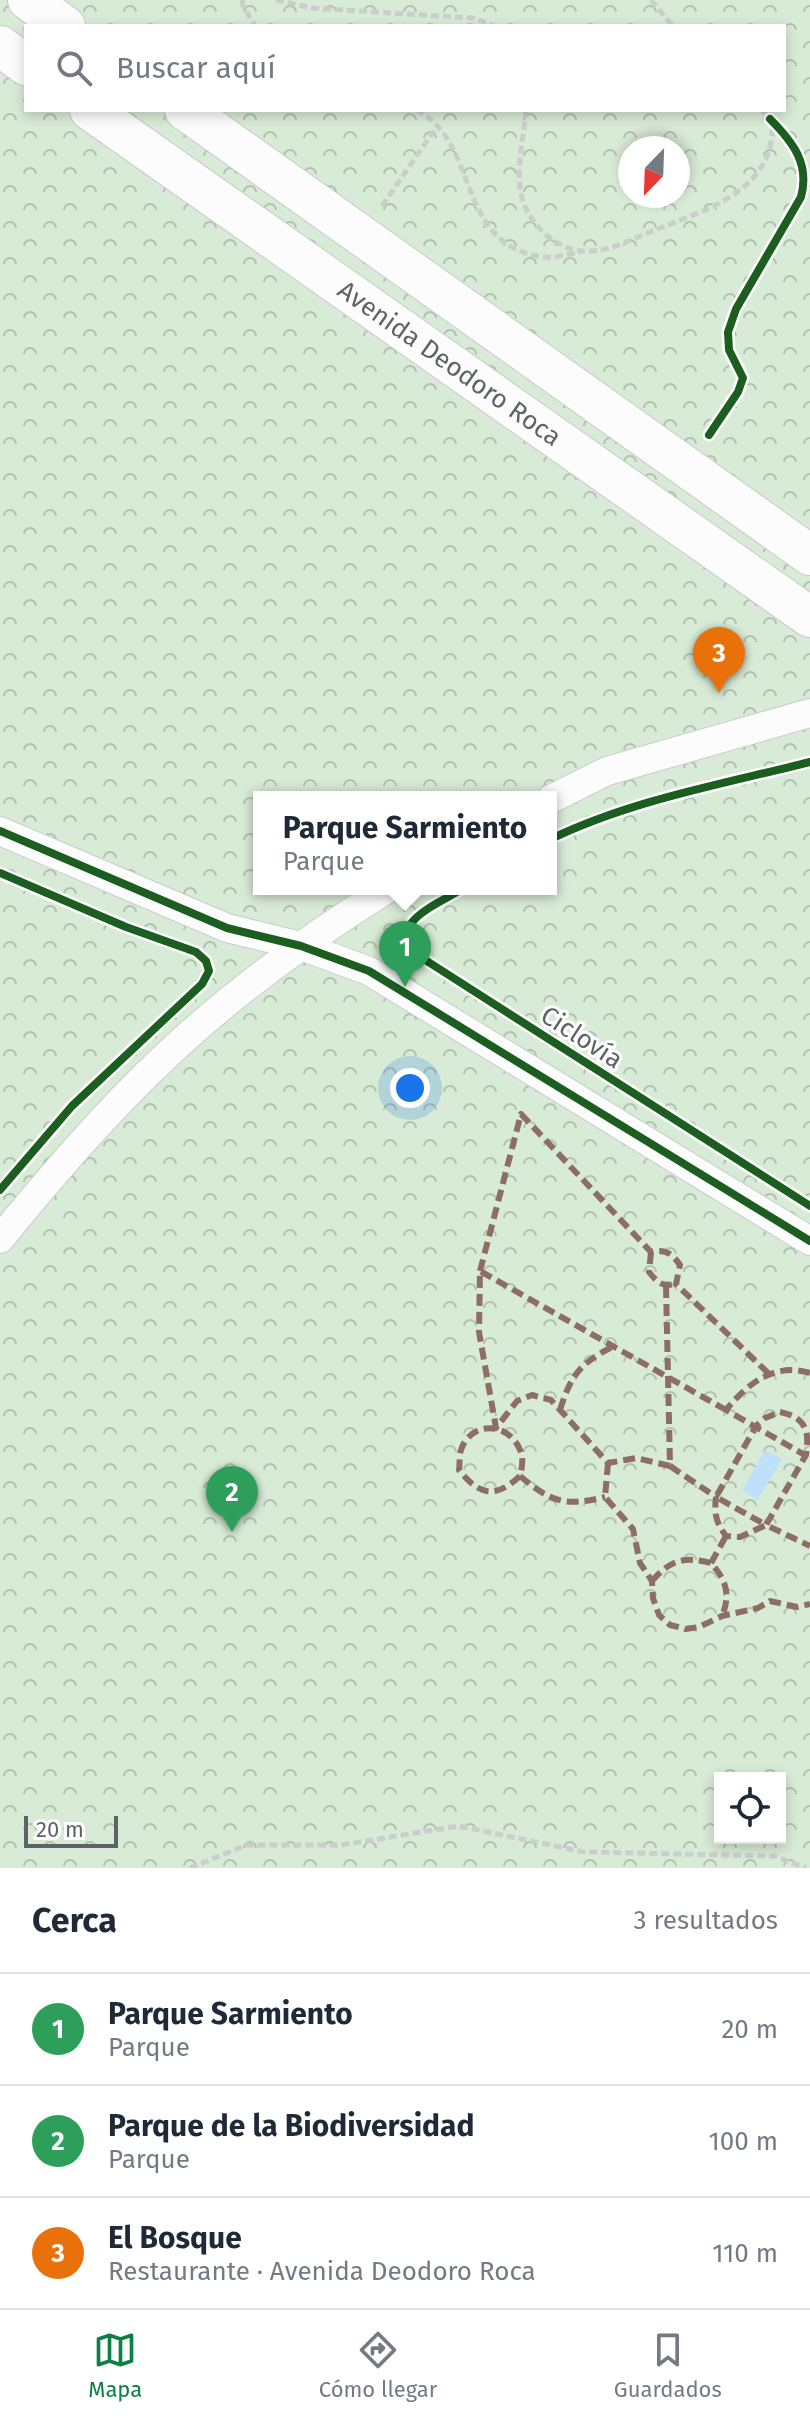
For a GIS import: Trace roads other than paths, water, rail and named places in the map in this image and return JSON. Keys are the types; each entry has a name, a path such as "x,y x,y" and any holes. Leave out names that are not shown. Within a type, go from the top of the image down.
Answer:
{"main road":[{"path":"28,0 62,24"},
{"path":"0,46 24,64"},
{"name":"Avenida Deodoro Roca","path":"93,112 810,617"},
{"name":"Avenida Deodoro Roca","path":"188,112 810,555"}],"street":[{"path":"557,796 607,771 810,713"},
{"path":"0,831 227,928 301,946 369,971 810,1241"},
{"path":"0,1239 54,1173 170,1053 248,986 378,895"}],"water":[{"path":"765,1450 782,1459 758,1500 742,1490"}],"place":[{"name":"El Bosque","path":"719,693"},
{"name":"Parque Sarmiento","path":"405,987"},
{"name":"Parque de la Biodiversidad","path":"232,1532"}]}
